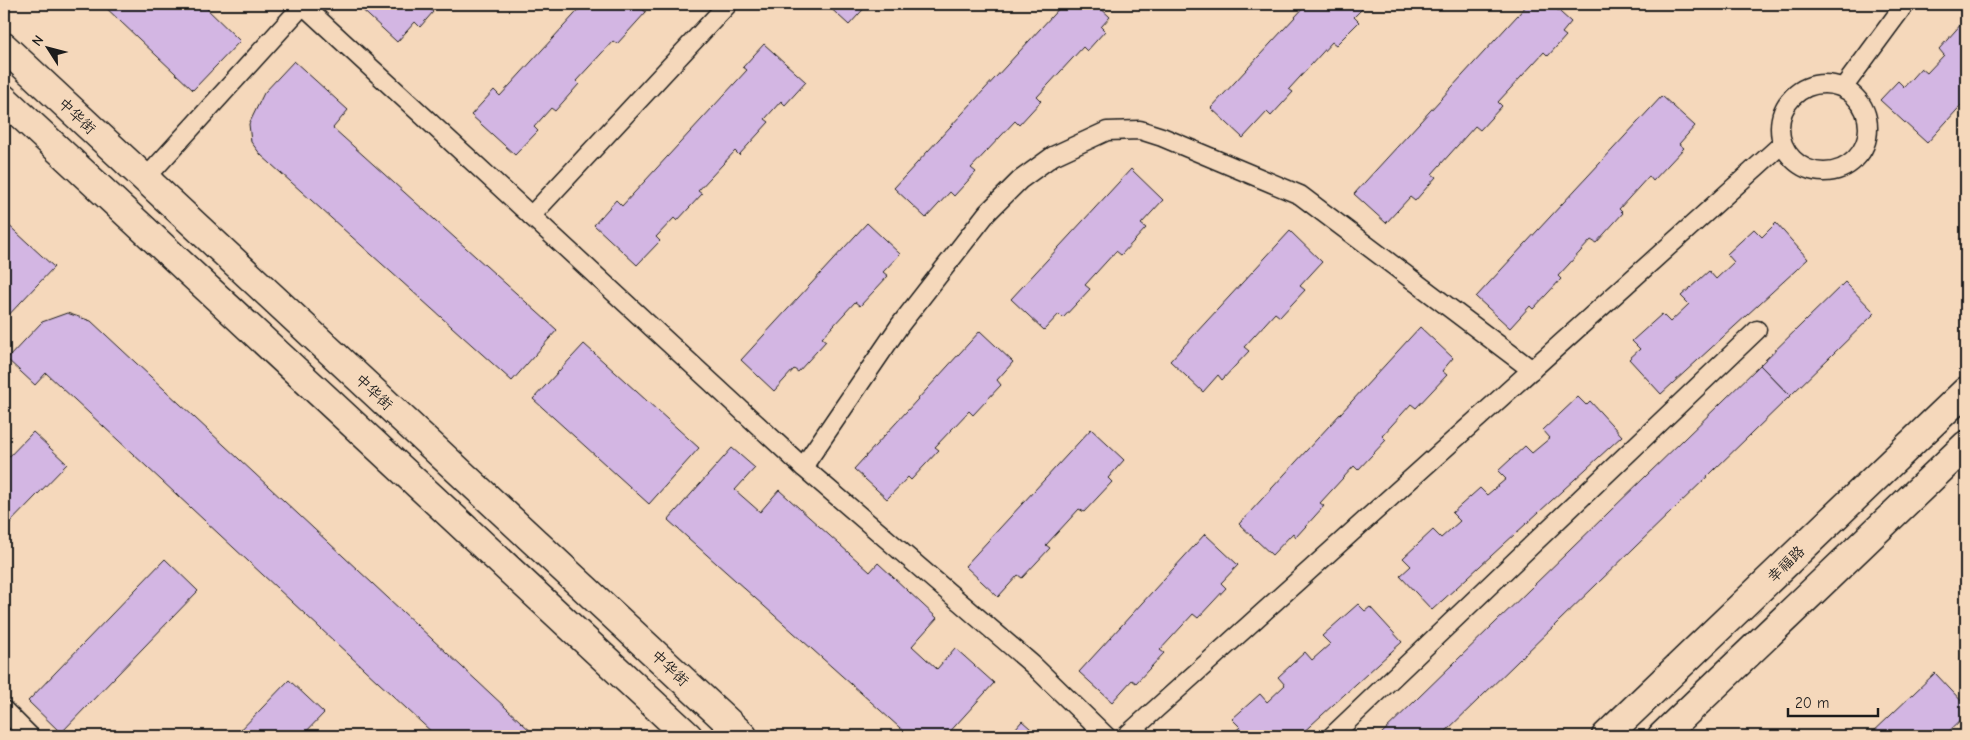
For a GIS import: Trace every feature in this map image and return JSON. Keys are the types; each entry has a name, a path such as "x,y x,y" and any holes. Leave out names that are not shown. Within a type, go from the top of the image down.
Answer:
{"main road":[{"name":"中华街","path":"4,47 743,736"},
{"path":"4,99 688,736"},
{"name":"幸福路","path":"1606,736 1966,391"},
{"path":"1662,736 1966,445"}],"lane":[{"path":"145,179 303,4 803,467 1033,665 1106,736"},
{"path":"531,216 728,4"},
{"path":"1844,88 1905,4"},
{"path":"1818,84 1831,84 1844,88 1863,107 1868,121 1863,150 1854,161 1841,169 1827,172 1813,171 1800,166 1789,156 1782,144 1779,131 1780,117 1786,105 1794,95 1805,88 1818,84"},
{"path":"803,467 900,325 988,213 1020,180 1053,156 1108,131 1140,130 1162,137 1300,195 1532,370"},
{"path":"1126,736 1782,144"},
{"path":"1332,736 1757,330"},
{"path":"4,710 30,736"}],"building":[{"path":"102,4 202,4 240,41 193,90"},
{"path":"356,4 433,4 429,8 433,12 420,27 415,22 397,42"},
{"path":"584,4 647,4 642,9 646,12 617,44 613,41 576,81 579,84 555,111 551,108 534,127 538,131 515,155 471,115 494,90 500,96"},
{"path":"826,4 868,4 849,25"},
{"path":"1063,4 1096,4 1110,17 1101,27 1105,31 1087,51 1083,47 1037,97 1041,101 1019,125 1015,121 971,168 976,172 954,196 950,192 926,218 894,188"},
{"path":"1307,4 1367,4 1354,17 1359,22 1336,45 1332,42 1289,89 1293,92 1271,116 1267,112 1243,138 1211,108"},
{"path":"1528,4 1551,4 1571,22 1562,33 1566,36 1548,56 1544,52 1498,102 1502,106 1480,130 1475,126 1432,174 1436,177 1415,201 1410,197 1386,223 1354,194"},
{"path":"1963,22 1966,25 1966,100 1927,143 1880,100 1898,81 1904,87 1921,68 1927,73 1944,55 1939,49"},
{"path":"764,44 806,82 785,105 781,101 765,119 769,122 739,155 735,151 698,191 702,194 677,221 674,218 656,237 660,241 637,265 594,225 616,200 622,206 747,70 743,67"},
{"path":"294,61 348,110 333,128 557,330 512,381 261,155 251,142 249,124 264,93"},
{"path":"1662,96 1695,126 1679,144 1684,148 1653,181 1649,176 1619,209 1623,213 1596,243 1591,240 1558,276 1561,279 1533,309 1530,306 1510,328 1476,297"},
{"path":"1131,169 1163,200 1141,224 1146,228 1121,255 1116,251 1085,285 1090,289 1063,318 1059,314 1044,330 1011,299"},
{"path":"4,221 54,267 4,320"},
{"path":"867,223 900,254 883,272 888,276 860,306 855,302 822,338 826,341 798,372 794,369 774,391 741,360"},
{"path":"1776,223 1808,259 1661,394 1629,359 1640,349 1632,341 1662,314 1670,322 1689,304 1681,296 1709,271 1716,279 1734,262 1727,254 1754,229 1762,237"},
{"path":"1290,231 1322,262 1300,286 1305,290 1280,317 1275,313 1244,347 1249,351 1222,380 1218,375 1203,392 1170,361"},
{"path":"1845,282 1875,313 1790,396 1760,365"},
{"path":"67,313 91,321 536,736 436,736 46,373 35,385 7,359 42,322"},
{"path":"1420,327 1453,358 1442,371 1447,375 1416,408 1411,404 1382,436 1386,440 1358,470 1354,466 1320,503 1324,506 1296,537 1293,533 1272,555 1239,524"},
{"path":"980,331 1013,362 997,380 1001,385 973,415 969,411 935,447 939,450 911,480 908,477 887,499 854,469"},
{"path":"584,344 699,448 649,504 533,399"},
{"path":"1760,365 1790,396 1441,736 1379,736"},
{"path":"1578,397 1586,405 1590,401 1622,436 1432,610 1400,576 1411,566 1403,558 1433,530 1441,538 1460,521 1452,513 1480,488 1487,495 1506,479 1498,471 1525,446 1532,453 1550,438 1543,430"},
{"path":"1091,429 1124,460 1108,478 1112,482 1084,512 1079,509 1046,545 1050,548 1022,578 1018,575 998,597 965,566"},
{"path":"33,432 67,464 4,529 4,462"},
{"path":"732,448 755,468 735,490 760,512 779,490 870,572 878,563 937,618 912,646 937,669 955,648 994,683 946,736 909,736 668,520"},
{"path":"1205,534 1238,565 1221,583 1226,588 1198,618 1193,614 1160,650 1164,653 1136,683 1132,680 1112,702 1079,672"},
{"path":"165,559 198,591 61,733 28,701"},
{"path":"1358,604 1365,611 1370,607 1402,642 1299,736 1230,736 1240,727 1232,719 1260,694 1267,702 1285,685 1278,677 1305,652 1312,660 1330,644 1322,636"},
{"path":"1935,673 1966,706 1966,715 1944,736 1869,736"},
{"path":"289,680 324,713 302,736 235,736"},
{"path":"1022,721 1039,736 1009,736"}]}
